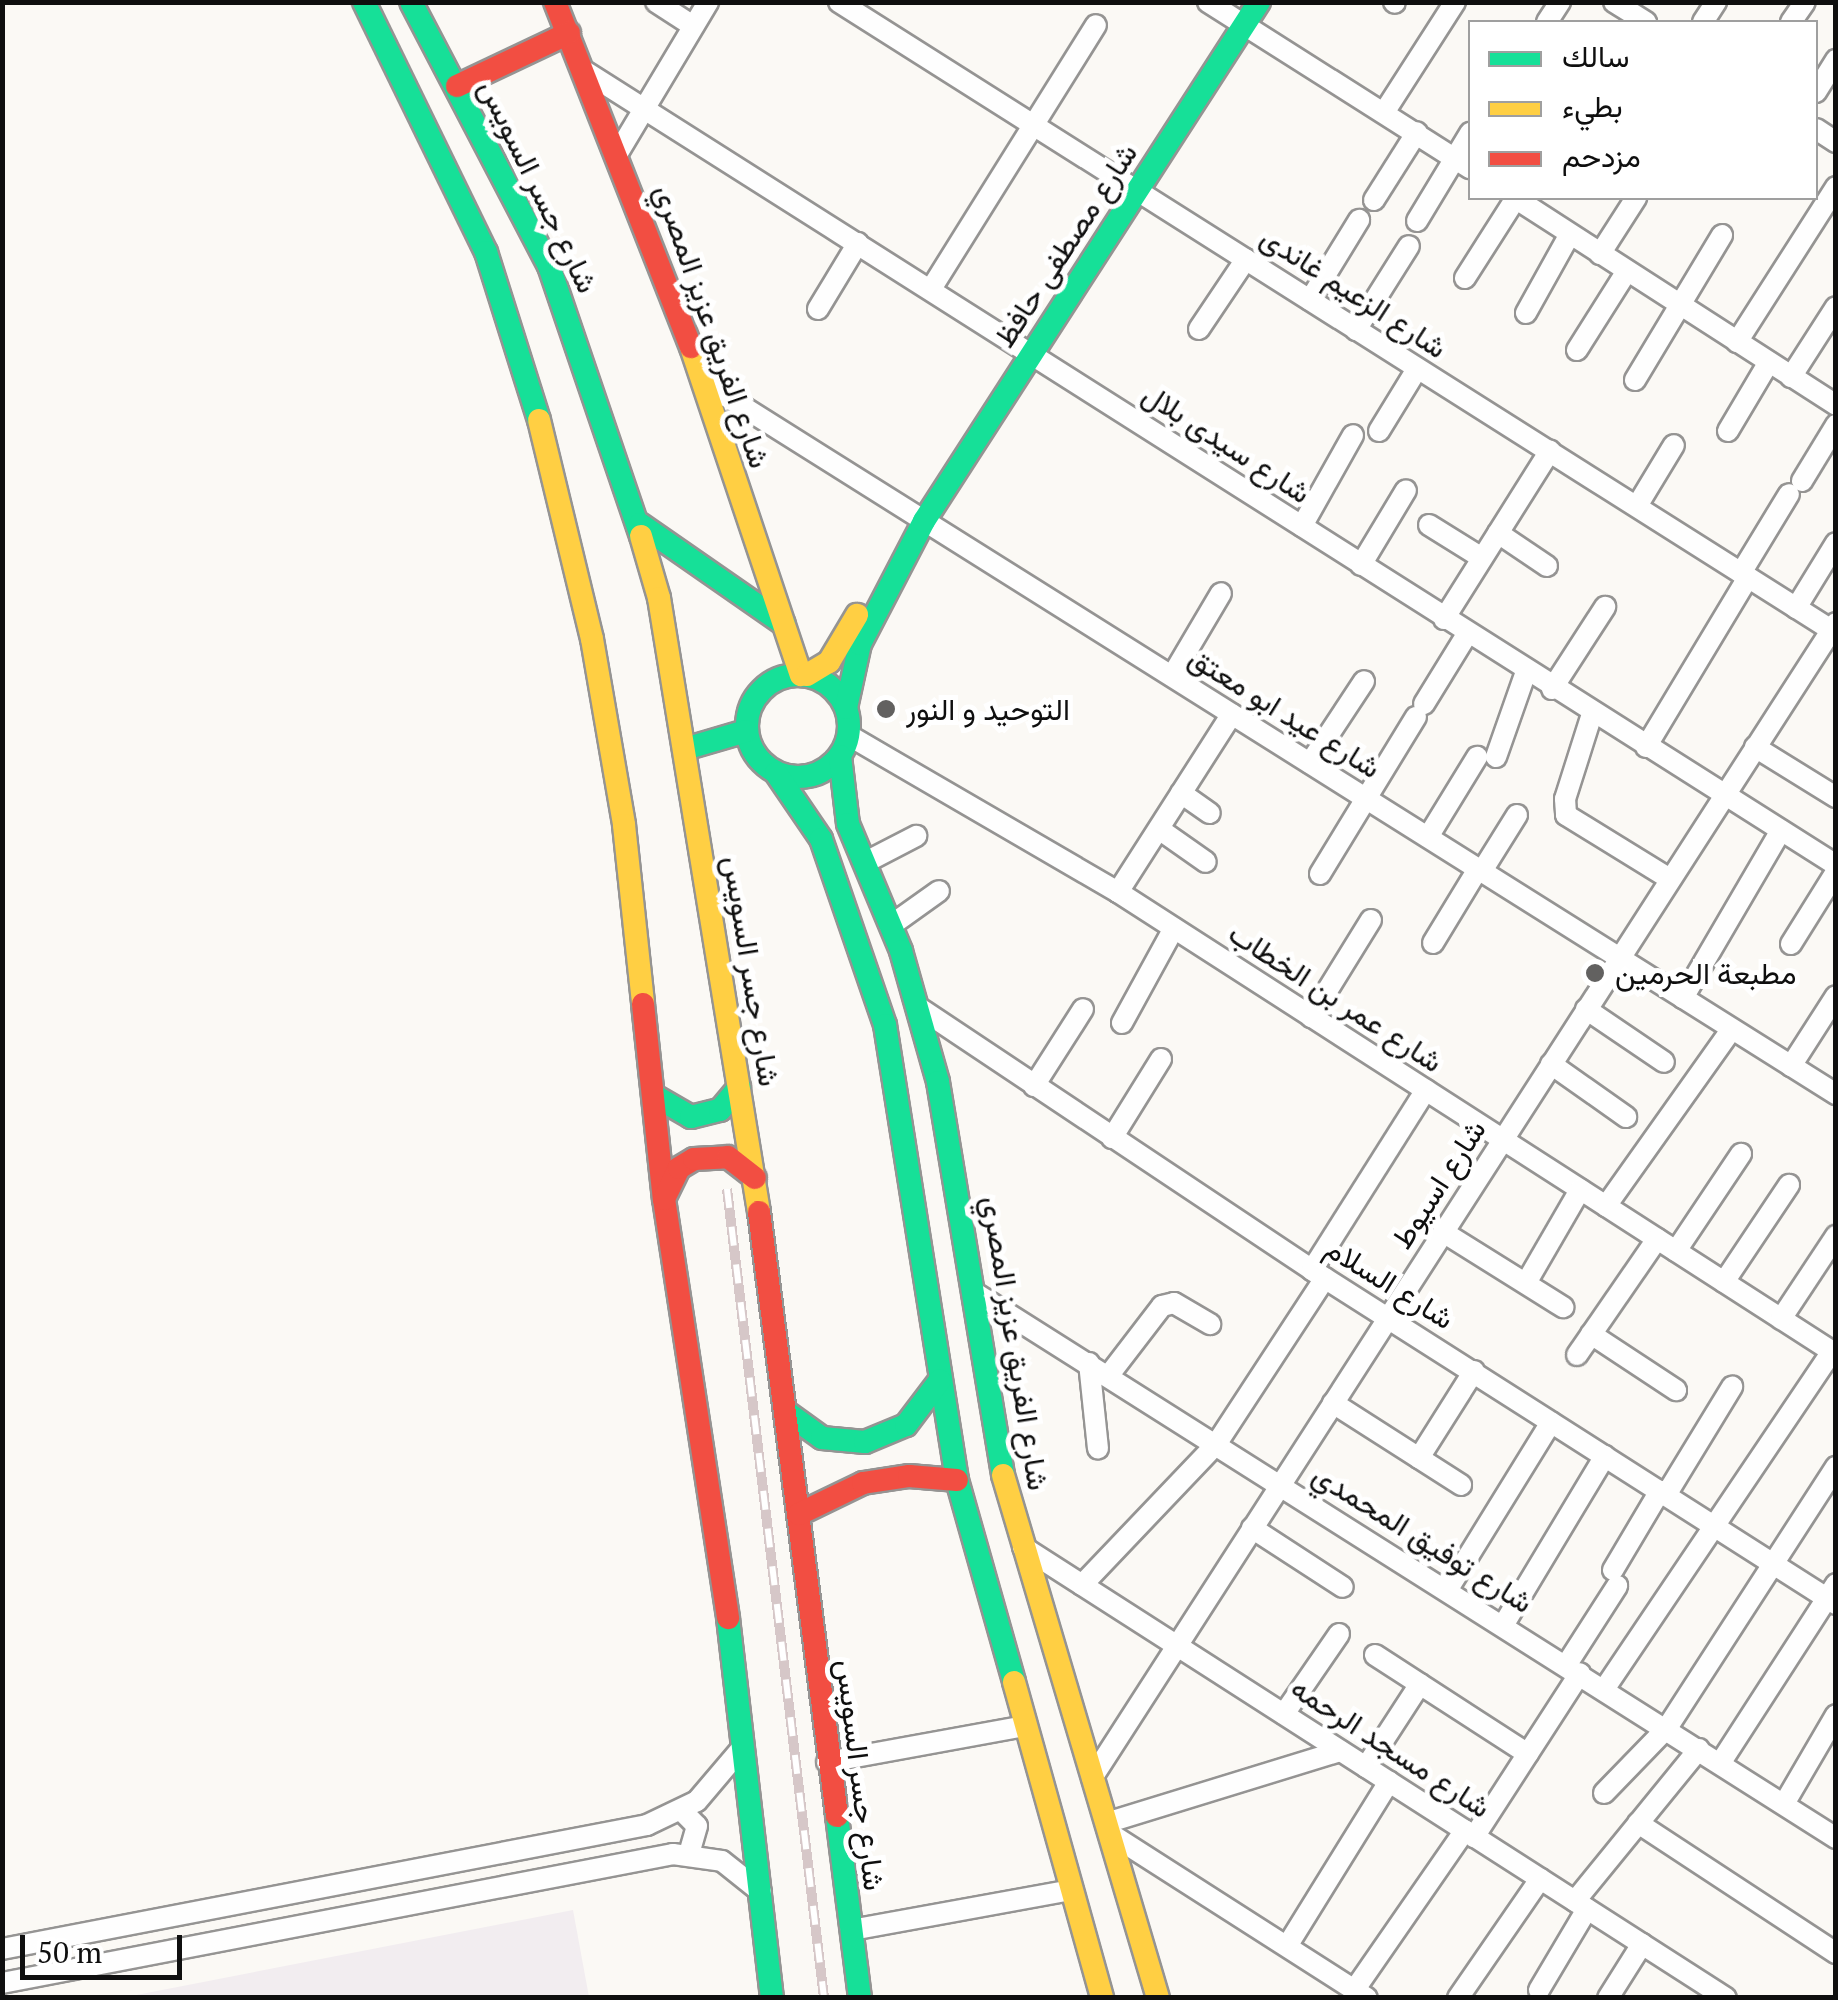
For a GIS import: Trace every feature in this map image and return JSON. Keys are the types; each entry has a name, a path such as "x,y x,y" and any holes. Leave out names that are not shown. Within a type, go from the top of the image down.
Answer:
{"main road":[{"path":"364,2 486,252 548,446 610,736 664,1199 743,1746 772,1998"},
{"name":"شارع جسر السويس","path":"412,2 549,266 640,524 688,748 755,1178 860,1998"},
{"name":"شارع الفريق عزيز المصري","path":"555,2 619,151 804,675"},
{"name":"شارع مصطفى حافظ","path":"846,708 860,644 924,521 1259,2"},
{"path":"457,86 569,33"},
{"name":"شارع مصطفى حافظ","path":"804,675 829,662 904,540 924,521"},
{"path":"640,524 784,624"},
{"path":"776,773 811,776 844,745 846,708 830,686 804,675 766,686 750,706 746,731 755,756 776,773 821,839 876,992 906,1127 957,1480 1102,1998"},
{"path":"688,748 746,731"},
{"name":"شارع الفريق عزيز المصري","path":"844,745 844,809 918,1007 952,1148 994,1430 1023,1547 1158,1998"},
{"path":"653,1094 691,1117 720,1110 739,1087"},
{"path":"664,1199 679,1168 711,1155 744,1166 755,1178"},
{"path":"786,1412 822,1438 866,1442 906,1425 940,1380"},
{"path":"800,1514 874,1480 957,1480"}],"street":[{"path":"656,2 693,26"},
{"path":"619,151 708,2"},
{"name":"شارع الزعيم غاندى","path":"840,2 864,9 1034,125 1796,608 1834,628"},
{"path":"1208,2 1463,163 1416,221"},
{"path":"1385,111 1455,2"},
{"path":"1614,2 1642,14"},
{"path":"931,289 1096,25"},
{"path":"1818,89 1836,60"},
{"name":"شارع سيدى بلال","path":"586,72 1552,689 1781,830 1836,869"},
{"path":"1374,200 1417,132"},
{"path":"1737,342 1836,187"},
{"path":"1465,278 1522,200 1836,406"},
{"path":"1600,254 1635,200"},
{"path":"1310,300 1359,220"},
{"path":"1526,313 1570,234"},
{"path":"1635,380 1722,235"},
{"path":"818,309 858,244"},
{"path":"1356,330 1409,246"},
{"path":"1199,330 1246,258"},
{"path":"1578,350 1627,271"},
{"path":"1791,377 1836,306"},
{"path":"1728,431 1769,362"},
{"path":"1379,431 1417,369"},
{"name":"شارع عيد ابو معتق","path":"702,381 1836,1094"},
{"path":"1646,747 1796,487 1836,426"},
{"path":"1302,526 1353,434"},
{"path":"1637,506 1674,445"},
{"path":"1444,619 1550,451"},
{"path":"1362,565 1406,490"},
{"path":"1429,525 1482,558"},
{"path":"1498,532 1547,566"},
{"path":"1796,608 1836,543"},
{"path":"1172,676 1221,593"},
{"path":"1552,689 1605,608"},
{"name":"شارع اسيوط","path":"1092,1778 1834,628"},
{"path":"1320,874 1467,634"},
{"path":"1428,837 1486,757 1526,672"},
{"path":"1310,764 1364,680"},
{"path":"1118,892 1232,714"},
{"path":"1592,714 1563,804 1569,819 1670,879"},
{"name":"شارع عمر بن الخطاب","path":"844,745 1118,892 1834,1353"},
{"path":"1755,747 1836,796"},
{"path":"1181,793 1210,813"},
{"path":"1433,943 1517,815"},
{"path":"1159,829 1206,862"},
{"path":"1683,998 1781,830"},
{"path":"864,862 916,836"},
{"path":"1791,944 1836,869"},
{"path":"890,926 939,891"},
{"path":"1311,1017 1371,920"},
{"path":"1122,1024 1174,928"},
{"path":"1791,1066 1836,996"},
{"name":"شارع السلام","path":"918,1007 1319,1274 1774,1565 1832,1595"},
{"path":"1034,1086 1083,1009"},
{"path":"1586,1009 1664,1062"},
{"path":"1606,1206 1732,1029"},
{"path":"1112,1138 1161,1059"},
{"path":"1551,1064 1626,1117"},
{"path":"1082,1585 1217,1444 1426,1090"},
{"path":"1676,1251 1741,1154"},
{"path":"1724,1282 1789,1186"},
{"path":"1526,1284 1580,1190"},
{"path":"1443,1232 1563,1308"},
{"path":"1782,1319 1836,1236"},
{"path":"1577,1355 1657,1239"},
{"name":"شارع توفيق المحمدي","path":"974,1293 1281,1483 1836,1838"},
{"path":"1110,1376 1162,1306 1174,1303 1210,1324"},
{"path":"1591,1334 1676,1390"},
{"path":"1605,1688 1834,1353"},
{"path":"1089,1363 1098,1450"},
{"path":"1419,1458 1474,1372"},
{"path":"1107,1828 1290,1943 1352,1992 1528,1754 1574,1669 1615,1578 1663,1493 1732,1387"},
{"path":"1333,1403 1461,1485"},
{"path":"1448,1589 1551,1422"},
{"path":"1504,1624 1605,1456"},
{"path":"1604,1793 1667,1728 1836,1468"},
{"path":"1252,1528 1343,1588"},
{"name":"شارع مسجد الرحمه","path":"1023,1547 1723,1997"},
{"path":"1720,1762 1832,1595"},
{"path":"1284,1714 1339,1634"},
{"path":"1375,1655 1528,1754"},
{"path":"1366,1767 1420,1684"},
{"path":"1784,1804 1836,1715"},
{"path":"828,1762 1026,1726"},
{"path":"2,1949 647,1825 682,1811 724,1776 743,1746"},
{"path":"1539,1990 1581,1905 1638,1823 1699,1748"},
{"path":"1107,1828 1340,1750"},
{"path":"1290,1943 1390,1782"},
{"path":"682,1811 697,1826 689,1854"},
{"path":"1638,1823 1836,1952"},
{"path":"2,1983 689,1854 722,1861 761,1892"},
{"path":"1458,1998 1540,1879"},
{"path":"851,1930 1072,1890"},
{"path":"1608,1998 1642,1944"}],"shaded area":[{"path":"573,1910 589,1997 126,1997"}],"railway":[{"path":"727,1189 824,1998"}],"traffic: fast":[{"path":"364,2 486,252 539,420"},
{"path":"411,2 549,266 641,536"},
{"path":"846,708 860,644 924,521 1259,2"},
{"path":"640,524 784,624"},
{"path":"798,675 818,679 834,690 845,706 849,726 845,746 834,762 818,773 798,777 778,773 762,762 751,746 747,726 751,706 762,690 778,679 798,675"},
{"path":"688,748 746,731"},
{"path":"840,756 848,824 901,951 938,1082 1003,1475"},
{"path":"776,773 821,839 885,1025 957,1480 1014,1682"},
{"path":"653,1095 691,1117 720,1110 739,1087"},
{"path":"786,1412 822,1438 865,1442 906,1425 940,1380"},
{"path":"728,1618 772,1998"},
{"path":"837,1816 860,1998"}],"traffic: slow":[{"path":"691,347 801,675"},
{"path":"539,420 592,639 624,825 643,1004"},
{"path":"641,536 659,598 759,1212"},
{"path":"807,675 829,662 857,615"},
{"path":"1003,1475 1158,1998"},
{"path":"1014,1682 1102,1998"}],"traffic: jam":[{"path":"555,2 691,347"},
{"path":"457,86 569,33"},
{"path":"643,1004 664,1199 728,1618"},
{"path":"664,1199 679,1168 694,1159 728,1157 755,1178"},
{"path":"759,1212 837,1816"},
{"path":"799,1514 863,1483 909,1476 957,1480"}],"place":[{"name":"التوحيد و النور","path":"886,709"},
{"name":"مطبعة الحرمين","path":"1595,973"}]}
